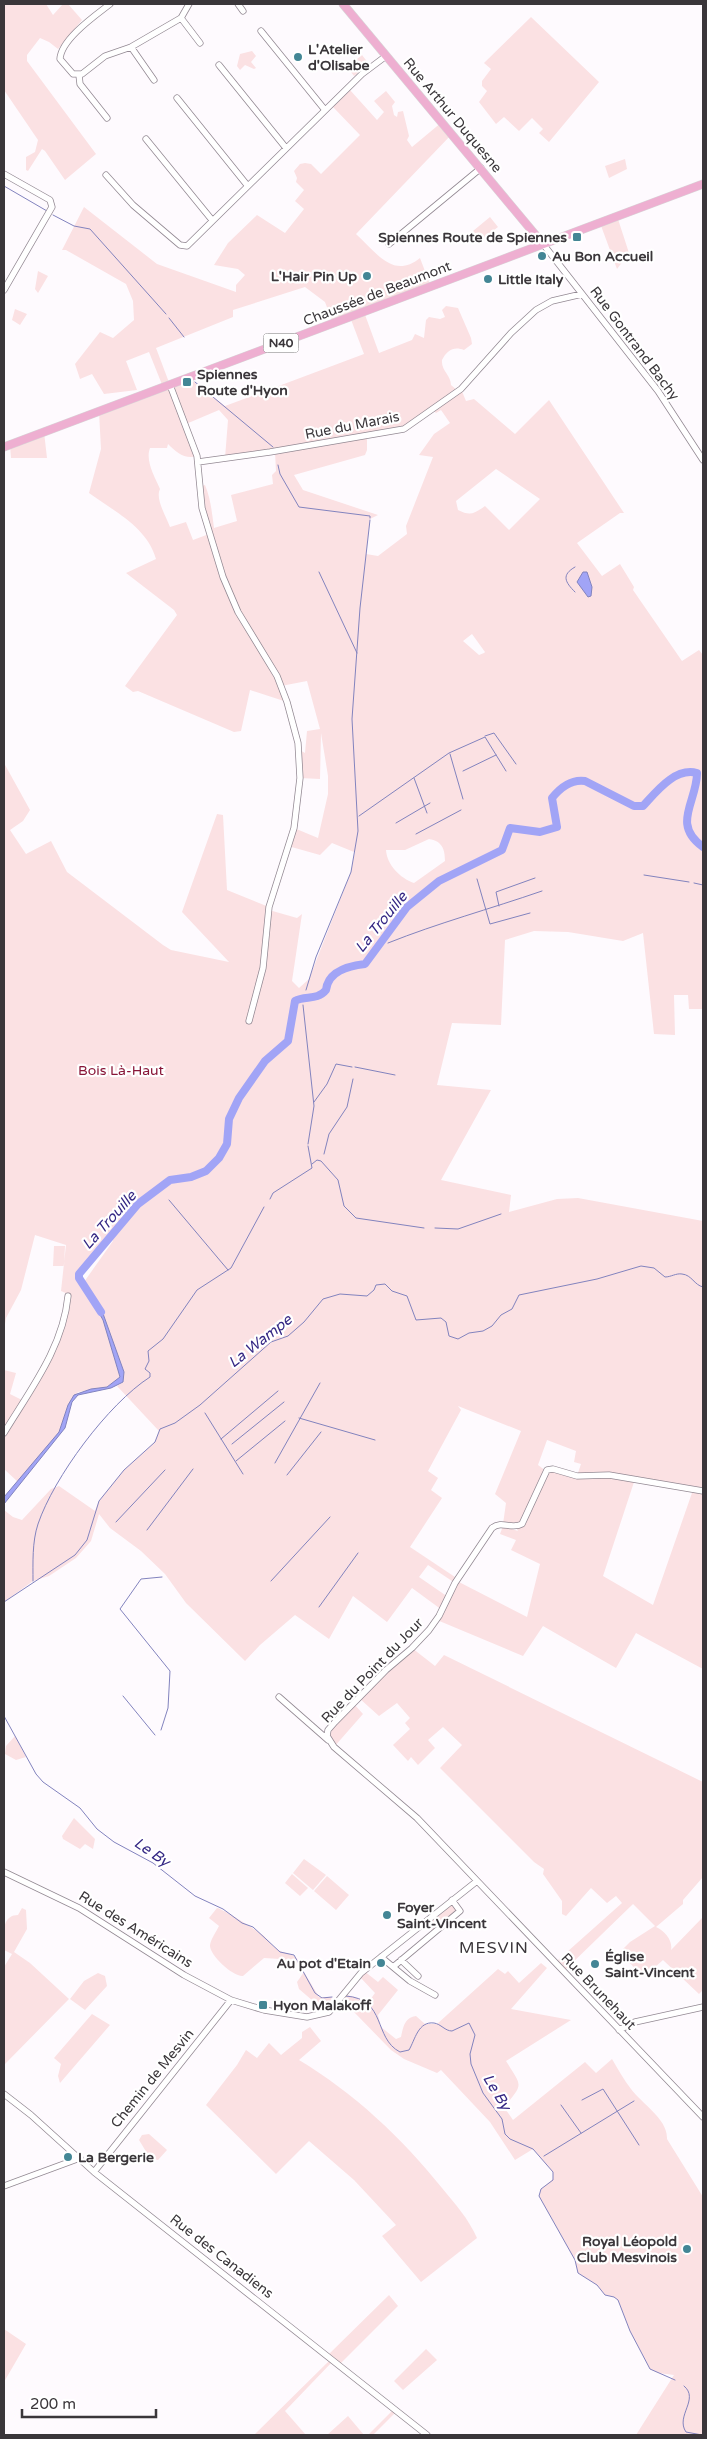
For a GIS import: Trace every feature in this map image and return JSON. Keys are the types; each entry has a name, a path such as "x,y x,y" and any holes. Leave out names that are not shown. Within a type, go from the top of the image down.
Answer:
{"main road":[{"name":"Rue Arthur Duquesne","path":"343,4 543,244"},
{"name":"Chaussée de Beaumont","path":"4,447 703,184"}],"street":[{"path":"79,75 71,73 62,61 61,53 80,28 110,4"},
{"path":"79,75 105,56 131,46 181,18 190,4"},
{"path":"238,4 243,10"},
{"path":"181,18 200,43"},
{"path":"261,31 325,110"},
{"path":"131,46 154,80"},
{"path":"106,175 133,204 183,247 187,246 362,74 386,56"},
{"path":"219,65 286,148"},
{"path":"79,75 80,84 107,118"},
{"path":"177,98 247,185"},
{"path":"146,139 212,220"},
{"path":"389,244 481,168"},
{"path":"4,174 50,200 52,204 50,213 4,290"},
{"name":"Rue Gontrand Bachy","path":"543,244 658,391 703,460"},
{"name":"Rue du Marais","path":"198,462 270,452 404,429 461,390 511,333 536,310 552,301 582,294"},
{"path":"170,385 198,462 202,508 218,564 238,612 267,656 281,686 293,723 300,760 294,828 269,907 263,968 249,1021"},
{"path":"4,1433 33,1388 52,1352 63,1327 68,1296"},
{"name":"Rue du Point du Jour","path":"477,1881 400,1802 328,1740 327,1734 330,1728 386,1670 412,1648 437,1620 456,1583 492,1528 500,1524 518,1526 522,1524 547,1470 552,1469 578,1476 609,1475 703,1491"},
{"path":"280,1697 328,1740"},
{"name":"Rue des Américains","path":"4,1872 79,1908 184,1974 231,2000 254,2007 307,2017 323,2015 332,2009 361,1973 477,1881"},
{"name":"Rue Brunehaut","path":"477,1881 703,2116"},
{"path":"393,1967 460,1911 452,1900"},
{"path":"382,1957 410,1981 435,1995"},
{"path":"401,1960 418,1976"},
{"name":"Chemin de Mesvin","path":"94,2172 231,2000"},
{"path":"619,2030 635,2022 703,2007"},
{"name":"Rue des Canadiens","path":"4,2094 94,2172 427,2435"},
{"path":"4,2186 80,2158"}],"green space":[{"path":"4,4 46,4 53,15 63,4 68,4 82,20 58,49 40,38 27,55 27,61 96,154 65,180 42,149 28,171 26,170 26,157 35,152 38,140 4,90"},
{"path":"531,17 599,82 549,142 539,133 543,129 532,118 519,131 504,117 496,124 479,102 487,91 482,86 482,81 491,69 484,63"},
{"path":"252,51 256,56 251,62 256,68 245,65 240,70 237,66 240,54"},
{"path":"362,55 369,64 354,76 347,67"},
{"name":"Bois Là-Haut","path":"350,90 377,120 384,112 374,101 386,91 395,102 392,106 394,115 397,117 398,112 403,111 409,136 407,140 412,147 442,122 452,134 356,234 385,261 393,265 410,264 420,258 431,287 364,312 379,353 412,340 415,334 424,338 426,320 429,317 440,319 445,317 442,310 446,306 458,308 472,344 464,350 457,348 451,350 442,360 451,385 458,391 461,389 466,401 474,399 515,434 549,400 624,513 620,513 577,543 602,576 620,564 634,587 633,590 682,661 699,650 703,655 703,1009 689,1009 688,995 674,995 675,1035 654,1034 643,933 623,941 568,932 534,931 505,940 501,1025 452,1023 437,1085 491,1090 441,1180 511,1195 509,1212 557,1199 578,1198 703,1221 703,1669 636,1633 616,1668 543,1626 523,1656 437,1620 442,1610 412,1588 387,1622 353,1596 329,1639 295,1615 260,1645 245,1661 186,1603 165,1574 141,1551 110,1528 99,1514 91,1541 76,1558 49,1576 33,1581 4,1602 4,1510 13,1517 22,1520 51,1489 59,1486 95,1511 99,1501 124,1470 155,1442 159,1431 117,1386 123,1382 124,1372 101,1308 96,1302 94,1304 103,1320 120,1377 107,1387 78,1392 68,1405 59,1432 18,1482 4,1469 4,1438 44,1372 70,1295 61,1291 66,1245 35,1235 21,1290 6,1318 4,1330 4,763 30,810 23,821 10,830 26,854 51,841 67,872 163,945 171,950 229,962 182,912 217,814 223,815 227,890 269,907 269,910 297,918 302,914 292,981 299,988 309,979 351,872 355,851 332,843 320,855 288,846 294,828 318,838 328,794 328,776 321,733 320,779 300,778 298,749 305,753 307,731 320,729 307,681 281,686 287,702 250,690 241,731 234,732 138,691 133,692 125,686 177,615 174,610 126,573 156,559 152,548 145,538 129,521 89,493 101,449 99,412 163,387 149,352 126,361 137,390 104,394 92,374 80,379 75,364 100,332 113,338 134,320 133,301 126,284 66,250 62,250 84,207 157,264 236,292 236,285 245,275 238,269 214,265 228,243 257,215 285,233 304,209 295,201 304,190 296,182 297,178 294,171 300,164 305,163 311,164 321,174 360,135 333,107","holes":["305,287 325,302 333,323 350,317 364,354 225,406 189,378 170,385 156,348 233,317 233,310","219,410 228,420 225,458 275,452 276,471 272,475 273,484 231,495 237,521 214,528 209,496 205,485 202,486 204,512 209,534 193,540 186,522 170,527 160,503 160,489 151,469 149,453 150,448 167,448 168,444 181,454 197,456 186,424","433,410 436,413 441,410 450,423 434,434 419,455 433,457 406,526 407,534 378,556 366,554 370,519 378,515 303,490 294,475 365,455 367,436 404,429","496,469 540,499 509,530 485,506 472,513 458,510 456,501","587,572 592,587 588,597 578,579","472,634 484,653 479,655 463,641","429,839 442,846 445,861 414,883 404,878 395,870 389,861 386,850 405,850","110,1237 113,1241 84,1282 79,1284 77,1273 87,1259","458,1406 521,1431 495,1494 506,1503 503,1524 515,1526 518,1531 503,1526 500,1534 516,1540 511,1550 540,1564 527,1617 457,1581 458,1579 410,1547 442,1498 431,1490 438,1478 428,1471 461,1410","547,1440 576,1451 574,1462 581,1464 577,1476 546,1471 538,1465","635,1479 693,1490 653,1605 603,1576","428,1565 455,1583 448,1597 419,1577"]},
{"path":"625,159 627,169 609,178 605,166"},
{"path":"617,216 629,253 617,269 600,223"},
{"path":"490,217 498,227 481,240 473,231"},
{"path":"38,271 48,276 38,293 35,289"},
{"path":"15,309 27,314 20,325 12,320"},
{"path":"44,432 47,458 11,458 10,445"},
{"path":"54,1246 65,1246 64,1266 53,1266"},
{"path":"4,1370 16,1373 10,1394 22,1400 4,1429"},
{"path":"412,1648 435,1666 444,1655 703,1782 703,1877 683,1900 683,1904 656,1927 668,1937 671,1943 671,1950 703,1917 703,1990 699,1994 663,1960 645,1976 639,1974 631,1964 621,1958 620,1952 630,1942 655,1926 633,1904 566,1969 558,1960 622,1903 616,1896 607,1903 591,1888 566,1916 562,1914 562,1901 543,1874 544,1869 534,1862 440,1768 462,1745 443,1727 428,1740 435,1748 418,1765 411,1757 408,1761 393,1745 410,1729 405,1723 410,1718 397,1703 379,1716 359,1698"},
{"path":"354,1704 363,1714 334,1747 328,1730"},
{"path":"15,1736 26,1757 16,1760 5,1754 6,1746"},
{"path":"74,1818 95,1839 93,1849 85,1844 80,1849 63,1839 62,1836"},
{"path":"304,1859 326,1875 313,1890 293,1873"},
{"path":"292,1874 308,1888 300,1896 285,1883"},
{"path":"327,1876 349,1895 336,1910 314,1891"},
{"path":"452,1900 460,1911 434,1933 424,1923"},
{"path":"22,1908 26,1910 27,1929 14,1952 30,1963 69,1999 5,2064 4,1967 12,1954 4,1950 4,1928 8,1919 18,1915"},
{"path":"217,1908 261,1933 278,1950 294,1956 298,1960 296,1966 289,1967 280,1959 264,1958 243,1976 233,1973 217,1959 210,1945 219,1926 209,1918"},
{"path":"541,1963 547,1968 511,2009 571,2020 506,2061 518,2081 518,2089 504,2107 513,2120 585,2062 596,2073 612,2059 631,2089 659,2118 666,2132 667,2139 703,2197 703,2435 636,2435 674,2375 658,2373 650,2369 630,2331 618,2300 605,2295 597,2285 578,2273 575,2260 539,2196 541,2189 553,2179 553,2172 533,2149 515,2160 490,2122 441,2070 437,2073 404,2059 391,2050 353,2011 339,2001 344,1994 364,2000 367,2004 375,1993 359,1976 364,1971 378,1982 383,1977 398,1990 378,2015 381,2027 396,2039 401,2037 405,2023 409,2018 416,2016 425,2024 437,2024 498,1969 505,1974 508,1971 519,1983"},
{"path":"304,1972 319,1997 332,1997 329,2004 320,2007 299,1989 297,1982"},
{"path":"98,1973 105,1976 107,1986 85,2010 70,1999 84,1981"},
{"path":"92,2014 110,2025 60,2083 58,2076 61,2064 54,2058"},
{"path":"310,2027 321,2041 299,2060 339,2087 394,2134 427,2169 457,2206 477,2238 421,2282 382,2236 396,2225 354,2180 309,2141 276,2174 206,2105 237,2065 246,2050 257,2058 269,2043 281,2055 302,2038 302,2032"},
{"path":"149,2134 167,2150 158,2160 150,2158 139,2140 142,2135"},
{"path":"389,2295 398,2306 339,2365 333,2361 285,2411 306,2435 254,2435 331,2359 327,2356"},
{"path":"4,2329 26,2344 4,2382"},
{"path":"426,2349 437,2360 403,2390 394,2381"},
{"path":"394,2409 397,2411 373,2435 368,2435"},
{"path":"348,2416 364,2435 327,2435"}],"water":[{"path":"583,572 587,572 592,587 591,596 588,597 577,582"},
{"path":"97,1302 101,1308 124,1372 123,1382 111,1388 78,1395 72,1402 65,1428 4,1504 4,1497 59,1432 68,1405 74,1395 91,1389 107,1387 120,1377 103,1320 94,1304"}],"waterway":[{"path":"4,186 47,211"},
{"path":"53,215 74,226 90,229 166,314"},
{"path":"169,318 184,337"},
{"path":"195,382 273,447"},
{"path":"278,465 280,474 299,507 370,516 370,518"},
{"path":"306,990 316,957 351,872 358,831 352,719 360,608 370,520"},
{"path":"575,567 568,573 566,579 575,592"},
{"path":"319,572 357,653"},
{"path":"485,736 494,733 516,764"},
{"path":"359,816 449,753 485,737 506,771"},
{"path":"450,754 463,799"},
{"path":"463,771 496,755"},
{"name":"La Trouille","path":"101,1312 79,1278 79,1274 138,1204 170,1180 191,1177 206,1171 219,1158 227,1144 229,1119 239,1098 265,1061 288,1041 295,1001 319,996 326,990 331,978 335,974 346,968 365,964 407,907 439,881 502,850 510,828 540,832 557,827 552,798 566,785 575,781 585,781 634,806 643,806 660,788 674,777 689,772 697,773 687,821 689,830 703,847"},
{"path":"414,778 427,813"},
{"path":"396,823 430,803"},
{"path":"416,834 461,810"},
{"path":"644,875 689,882"},
{"path":"499,906 496,892 535,878"},
{"path":"477,879 490,924 530,913"},
{"path":"694,883 703,885"},
{"path":"388,943 542,891"},
{"path":"303,1005 314,1106 308,1144"},
{"path":"314,1102 327,1084 336,1064 352,1067"},
{"path":"355,1067 395,1075"},
{"path":"324,1154 329,1134 347,1107 353,1079"},
{"path":"270,1199 273,1193 312,1168 308,1146"},
{"path":"312,1164 317,1160 321,1161 338,1180 344,1206 356,1218 424,1228"},
{"path":"169,1200 228,1270"},
{"path":"33,1581 33,1552 36,1531 56,1485 69,1464 100,1423 134,1389 150,1377 150,1373 145,1369 149,1361 148,1351 163,1339 197,1290 231,1268 264,1207"},
{"path":"435,1228 458,1229 501,1214"},
{"name":"La Wampe","path":"4,1602 75,1555 87,1540 99,1501 124,1470 155,1442 160,1429 175,1423 200,1405 271,1342 288,1336 304,1322 323,1299 340,1294 367,1296 374,1290 376,1285 385,1284 392,1291 407,1296 416,1320 441,1318 446,1322 449,1336 458,1339 469,1333 483,1331 492,1326 501,1315 512,1309 519,1295 597,1279 641,1266 654,1268 665,1277 678,1274 685,1275 703,1287"},
{"path":"275,1463 320,1383"},
{"path":"221,1439 278,1391"},
{"path":"232,1444 284,1402"},
{"path":"205,1413 243,1474"},
{"path":"299,1418 375,1440"},
{"path":"236,1461 285,1421"},
{"path":"287,1475 321,1432"},
{"path":"147,1530 193,1469"},
{"path":"116,1522 165,1470"},
{"path":"271,1581 330,1517"},
{"path":"319,1607 358,1553"},
{"path":"161,1730 168,1708 170,1671 120,1609 141,1579 162,1577"},
{"path":"123,1696 155,1735"},
{"name":"Le By","path":"4,1716 36,1774 43,1782 80,1808 97,1829 114,1842 153,1863 195,1896 223,1909 242,1923 253,1927 280,1952 294,1955 315,1993 322,1998 332,1997"},
{"name":"Le By","path":"346,1996 359,1999 368,2004 374,2011 386,2038 400,2052 409,2050 418,2032 424,2025 434,2023 452,2031 469,2023 475,2035 470,2054 471,2064 483,2093 502,2119 505,2134 510,2139 533,2149 553,2172 553,2180 541,2189 539,2196 575,2260 578,2273 597,2285 605,2295 618,2300 630,2331 650,2369 675,2380"},
{"path":"582,2100 603,2089 639,2145"},
{"path":"544,2156 634,2101"},
{"path":"561,2105 581,2133"},
{"name":"Le By","path":"684,2386 690,2396 683,2426 686,2432 702,2435"}],"place":[{"name":"L'Atelier d'Olisabe","path":"298,57"},
{"name":"Spiennes Route de Spiennes","path":"577,237"},
{"name":"Au Bon Accueil","path":"542,256"},
{"name":"L'Hair Pin Up","path":"367,276"},
{"name":"Little Italy","path":"488,279"},
{"name":"Spiennes Route d'Hyon","path":"187,382"},
{"name":"Foyer Saint-Vincent","path":"387,1915"},
{"name":"Au pot d'Etain","path":"381,1963"},
{"name":"Église Saint-Vincent","path":"595,1964"},
{"name":"Hyon Malakoff","path":"263,2005"},
{"name":"La Bergerie","path":"68,2157"},
{"name":"Royal Léopold Club Mesvinois","path":"687,2249"}],"district":[{"name":"MESVIN","path":"494,1947"}]}
